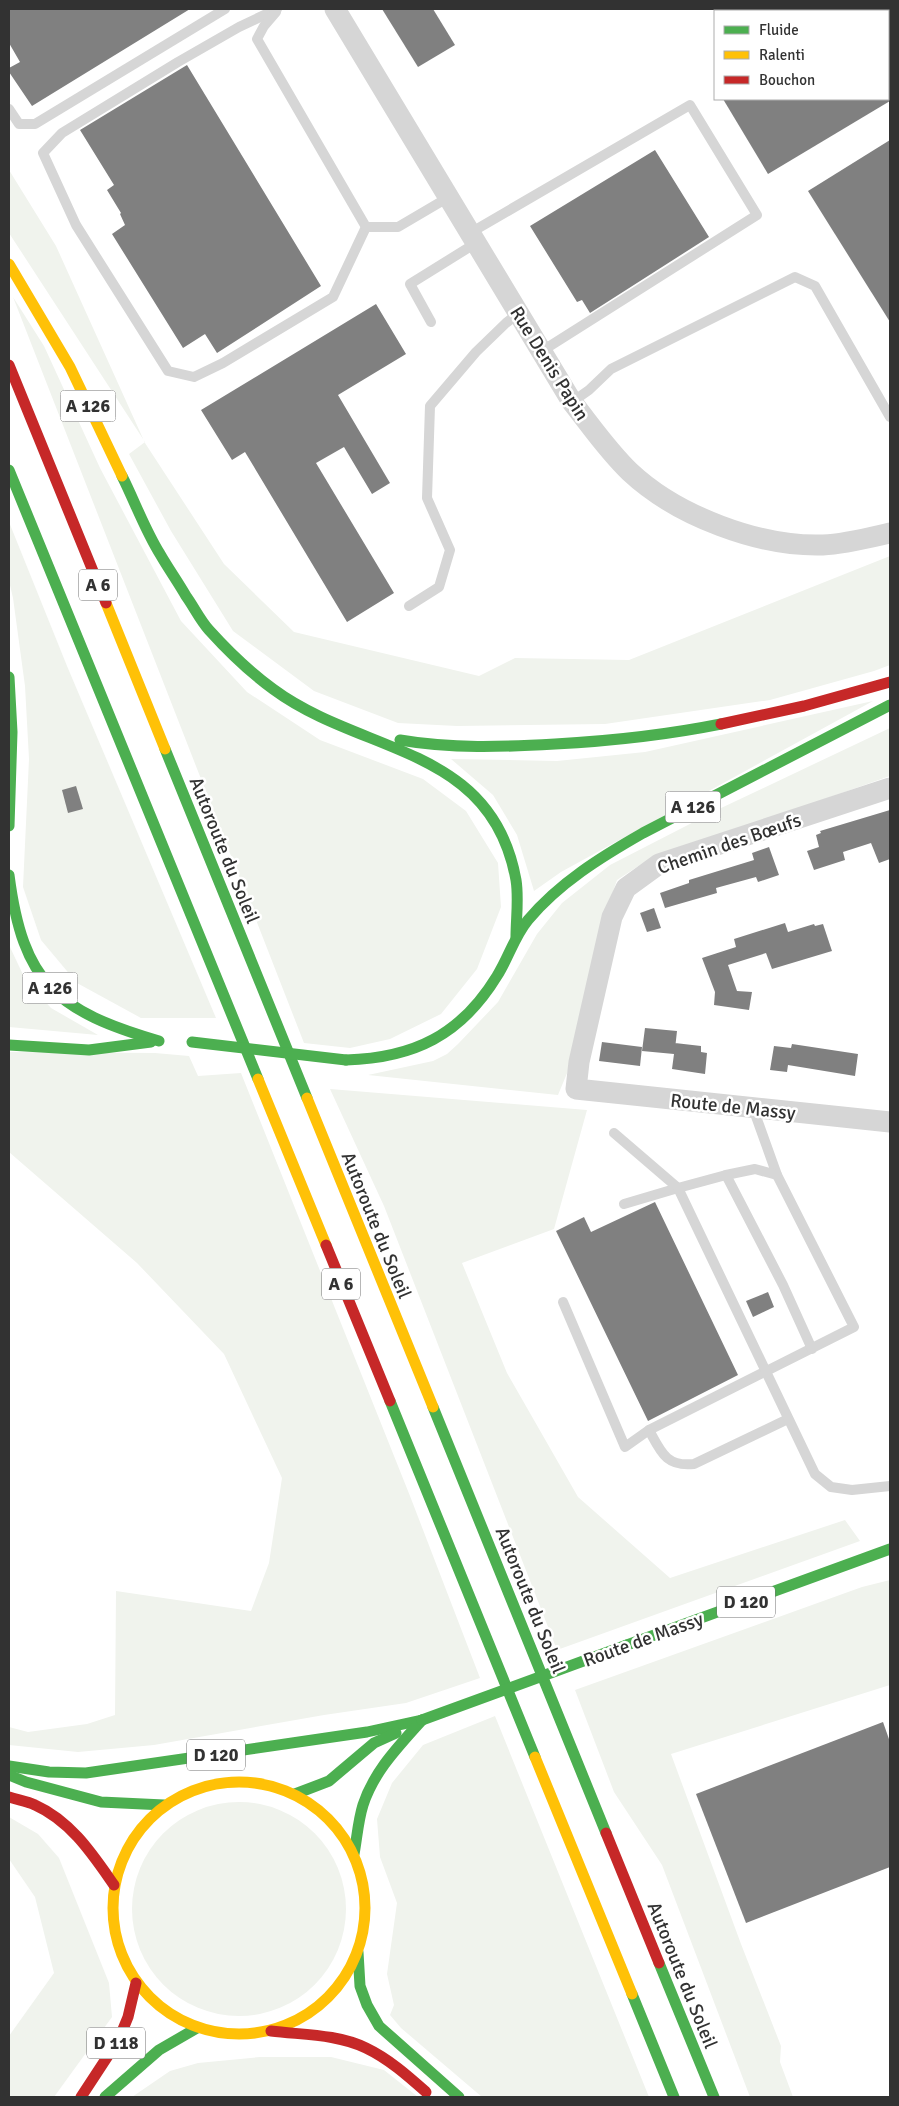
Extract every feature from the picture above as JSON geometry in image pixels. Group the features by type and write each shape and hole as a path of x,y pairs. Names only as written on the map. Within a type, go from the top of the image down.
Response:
{"main road":[{"name":"A 126","path":"9,264 70,367 159,554 208,629 273,689 312,713 350,729 422,744 461,746 561,744 623,739 679,731 770,714 890,682"},
{"name":"Autoroute du Soleil","path":"9,365 714,2097"},
{"name":"A 6","path":"9,470 674,2097"},
{"path":"9,677 12,732 9,826"},
{"name":"A 126","path":"188,1042 346,1060 368,1061 405,1054 446,1033 470,1012 498,976 516,937 529,918 555,892 592,864 670,819 890,705"},
{"path":"350,729 441,769 468,790 480,804 502,835 513,864 517,900 516,937"},
{"name":"A 126","path":"9,876 17,928 34,968 50,988 68,1003 89,1016 109,1025 163,1041 89,1050 9,1045"},
{"name":"Route de Massy","path":"295,1794 312,1790 340,1775 373,1744 422,1720 890,1549"},
{"name":"Route de Massy","path":"865,1559 890,1556"},
{"name":"Route de Massy","path":"354,1854 363,1805 372,1782 386,1761 422,1720"},
{"name":"D 120","path":"9,1766 48,1772 86,1774 367,1732 422,1720"},
{"path":"9,1775 26,1782 101,1802 164,1806"},
{"path":"271,2031 300,2020 324,2002 344,1979 358,1952 366,1920 364,1886 354,1854 330,1819 295,1794 262,1783 228,1782 194,1789 164,1806 141,1827 124,1854 114,1885 112,1919 120,1952 136,1983 162,2010 197,2028 234,2035 271,2031 343,2040 367,2048 404,2073 433,2097"},
{"path":"9,1797 35,1805 63,1822 84,1843 114,1885"},
{"path":"358,1952 360,1986 367,2005 379,2026 459,2097"},
{"name":"D 118","path":"81,2097 119,2039 128,2017 136,1983"},
{"name":"D 118","path":"105,2097 159,2050 197,2028"}],"street":[{"name":"Rue Denis Papin","path":"335,9 572,402 603,444 631,473 664,498 702,518 743,534 783,542 823,545 861,540 890,533"},
{"name":"Chemin des Bœufs","path":"576,1089 580,1062 612,917 626,888 659,864 890,788"},
{"name":"Route de Massy","path":"576,1089 890,1122"}],"lane":[{"path":"9,109 19,124 35,124 225,9"},
{"path":"278,9 264,26 258,39 366,227"},
{"path":"278,9 239,27 178,62 62,133 43,153 76,225 168,371 194,377 223,363 333,298 366,227"},
{"path":"431,322 410,284 473,238 690,105 756,215 542,351"},
{"path":"366,227 398,227 449,197"},
{"path":"572,402 589,390 611,369 795,277 815,286 890,417"},
{"path":"409,606 440,587 450,550 426,498 430,406 476,352 519,313"},
{"path":"563,1302 625,1447 648,1430 854,1328 777,1175 754,1108"},
{"path":"614,1133 678,1188 815,1474 831,1487 852,1490 890,1486"},
{"path":"624,1204 726,1175 755,1169 777,1175"},
{"path":"726,1175 783,1285 812,1349"},
{"path":"648,1430 663,1455 682,1465 694,1464 788,1419"}],"shaded area":[{"path":"9,170 56,246 144,440 9,233"},
{"path":"13,297 44,346 100,468 181,621 247,692 320,740 423,779 466,811 498,863 501,907 477,969 441,1014 390,1039 350,1048 304,1043"},
{"path":"145,442 224,564 294,632 479,676 515,658 629,660 890,556 890,665 770,700 605,724 457,726 398,723 314,691 233,631 171,531 129,454"},
{"path":"9,522 67,666 216,1018 141,1018 77,983 41,940 23,887 29,759 25,686 9,581"},
{"path":"873,701 561,872 534,891 517,835 493,795 451,759 557,761 645,752"},
{"path":"890,728 890,776 643,863 617,880 599,932 570,1066 558,1095 368,1075 433,1061 447,1054 498,1002 537,934 562,903 610,865 719,809"},
{"path":"9,945 26,981 51,1008 98,1035 9,1027"},
{"path":"9,1052 155,1053 189,1056 198,1076 241,1073 410,1496 480,1678 406,1703 324,1715 154,1745 78,1752 9,1745 9,1727 28,1732 87,1724 115,1715 116,1591 251,1611 269,1563 282,1478 224,1354 137,1263 9,1152"},
{"path":"330,1089 587,1110 554,1229 462,1263 507,1373 578,1497 670,1578 845,1520 860,1541 557,1650 384,1206"},
{"path":"890,1580 890,1685 671,1754 781,2046 780,2062 793,2097 750,2097 662,1865 614,1792 575,1690 862,1587"},
{"path":"495,1716 649,2097 482,2097 401,2028 390,2015 394,2005 387,1974 397,1903 380,1857 377,1819 392,1783 423,1745"},
{"path":"229,1802 249,1802 280,1810 298,1820 315,1833 328,1850 338,1868 344,1888 346,1909 344,1930 338,1950 328,1968 315,1985 298,1998 280,2008 249,2016 229,2016 198,2008 171,1992 156,1977 140,1950 132,1919 132,1899 140,1868 156,1841 171,1826 198,1810"},
{"path":"9,1817 38,1834 59,1858 109,1983 112,2017 54,2097 9,2097 9,2036 54,1973 35,1897 9,1859"},
{"path":"260,2057 331,2057 384,2070 418,2097 132,2097 170,2071 198,2063"}],"building":[{"path":"9,9 190,9 32,106 9,72 9,68 20,62 9,43"},
{"path":"382,9 433,9 455,45 418,67"},
{"path":"187,65 321,286 217,353 205,334 183,348 112,234 125,225 121,213 107,190 114,185 80,130"},
{"path":"890,99 890,101 768,174 724,100"},
{"path":"890,140 890,322 808,191"},
{"path":"655,150 709,237 590,313 582,300 577,302 530,226"},
{"path":"376,304 406,354 338,395 390,483 372,494 344,447 316,463 394,593 347,622 245,452 232,460 201,410"},
{"path":"76,786 83,809 68,813 62,790"},
{"path":"890,810 890,859 879,863 871,843 843,852 845,860 814,870 807,851 819,847 816,835 821,833 820,831"},
{"path":"769,847 779,875 758,882 756,877 716,888 717,893 665,908 660,893 689,883 689,880 754,860 752,853"},
{"path":"654,908 661,928 647,932 640,913"},
{"path":"785,923 788,932 814,924 815,926 823,924 832,951 772,969 766,953 728,965 737,991 752,992 749,1010 714,1005 715,992 702,958 736,947 734,939"},
{"path":"645,1028 677,1031 676,1043 701,1046 701,1052 707,1053 705,1074 672,1069 674,1054 642,1051"},
{"path":"602,1042 642,1047 640,1066 599,1061"},
{"path":"792,1044 858,1054 855,1076 788,1065 787,1072 770,1070 774,1046 791,1048"},
{"path":"655,1202 738,1375 648,1421 556,1231 584,1217 591,1232"},
{"path":"768,1292 774,1307 753,1317 746,1301"},
{"path":"883,1722 890,1742 890,1867 746,1923 696,1794"}],"traffic: fast":[{"path":"9,470 258,1079"},
{"path":"122,476 155,545 206,626 256,676 308,711 419,759 452,778 480,802 502,836 516,880 516,937"},
{"path":"9,677 12,732 9,826"},
{"path":"346,1060 371,1058 414,1048 434,1039 451,1028 468,1014 483,996 497,976 519,933 528,920 553,894 581,872 643,833 890,705"},
{"path":"400,740 458,746 536,745 638,737 721,724"},
{"path":"165,749 307,1098"},
{"path":"9,875 15,912 24,943 36,968 51,988 70,1004 94,1018 159,1041"},
{"path":"9,1045 89,1050 151,1042"},
{"path":"192,1042 346,1060"},
{"path":"390,1401 535,1757"},
{"path":"433,1407 606,1833"},
{"path":"627,1645 890,1549"},
{"path":"422,1720 627,1645"},
{"path":"9,1766 49,1772 86,1773 367,1732 422,1720"},
{"path":"354,1854 361,1811 374,1781 380,1770 422,1720"},
{"path":"295,1794 329,1781 374,1743 396,1733"},
{"path":"9,1775 26,1782 101,1802 164,1805"},
{"path":"358,1952 360,1986 367,2005 379,2026 459,2097"},
{"path":"659,1963 714,2097"},
{"path":"632,1994 674,2097"},
{"path":"105,2097 159,2050 197,2028"}],"traffic: slow":[{"path":"9,264 70,367 122,476"},
{"path":"106,603 165,749"},
{"path":"258,1079 326,1245"},
{"path":"307,1098 433,1407"},
{"path":"535,1757 632,1994"},
{"path":"227,1782 251,1782 276,1787 299,1797 319,1810 337,1828 350,1848 360,1871 365,1896 365,1908 363,1933 356,1956 337,1988 319,2006 299,2019 276,2029 251,2034 227,2034 202,2029 179,2019 159,2006 141,1988 128,1968 118,1945 113,1920 113,1896 118,1871 128,1848 141,1828 159,1810 179,1797 202,1787 227,1782"}],"traffic: jam":[{"path":"9,365 106,603"},
{"path":"721,724 804,706 890,682"},
{"path":"326,1245 390,1401"},
{"path":"9,1797 29,1802 60,1820 80,1840 114,1885"},
{"path":"606,1833 659,1963"},
{"path":"81,2097 119,2039 128,2017 136,1983"},
{"path":"271,2031 320,2036 355,2043 374,2052 390,2063 426,2092"}]}
